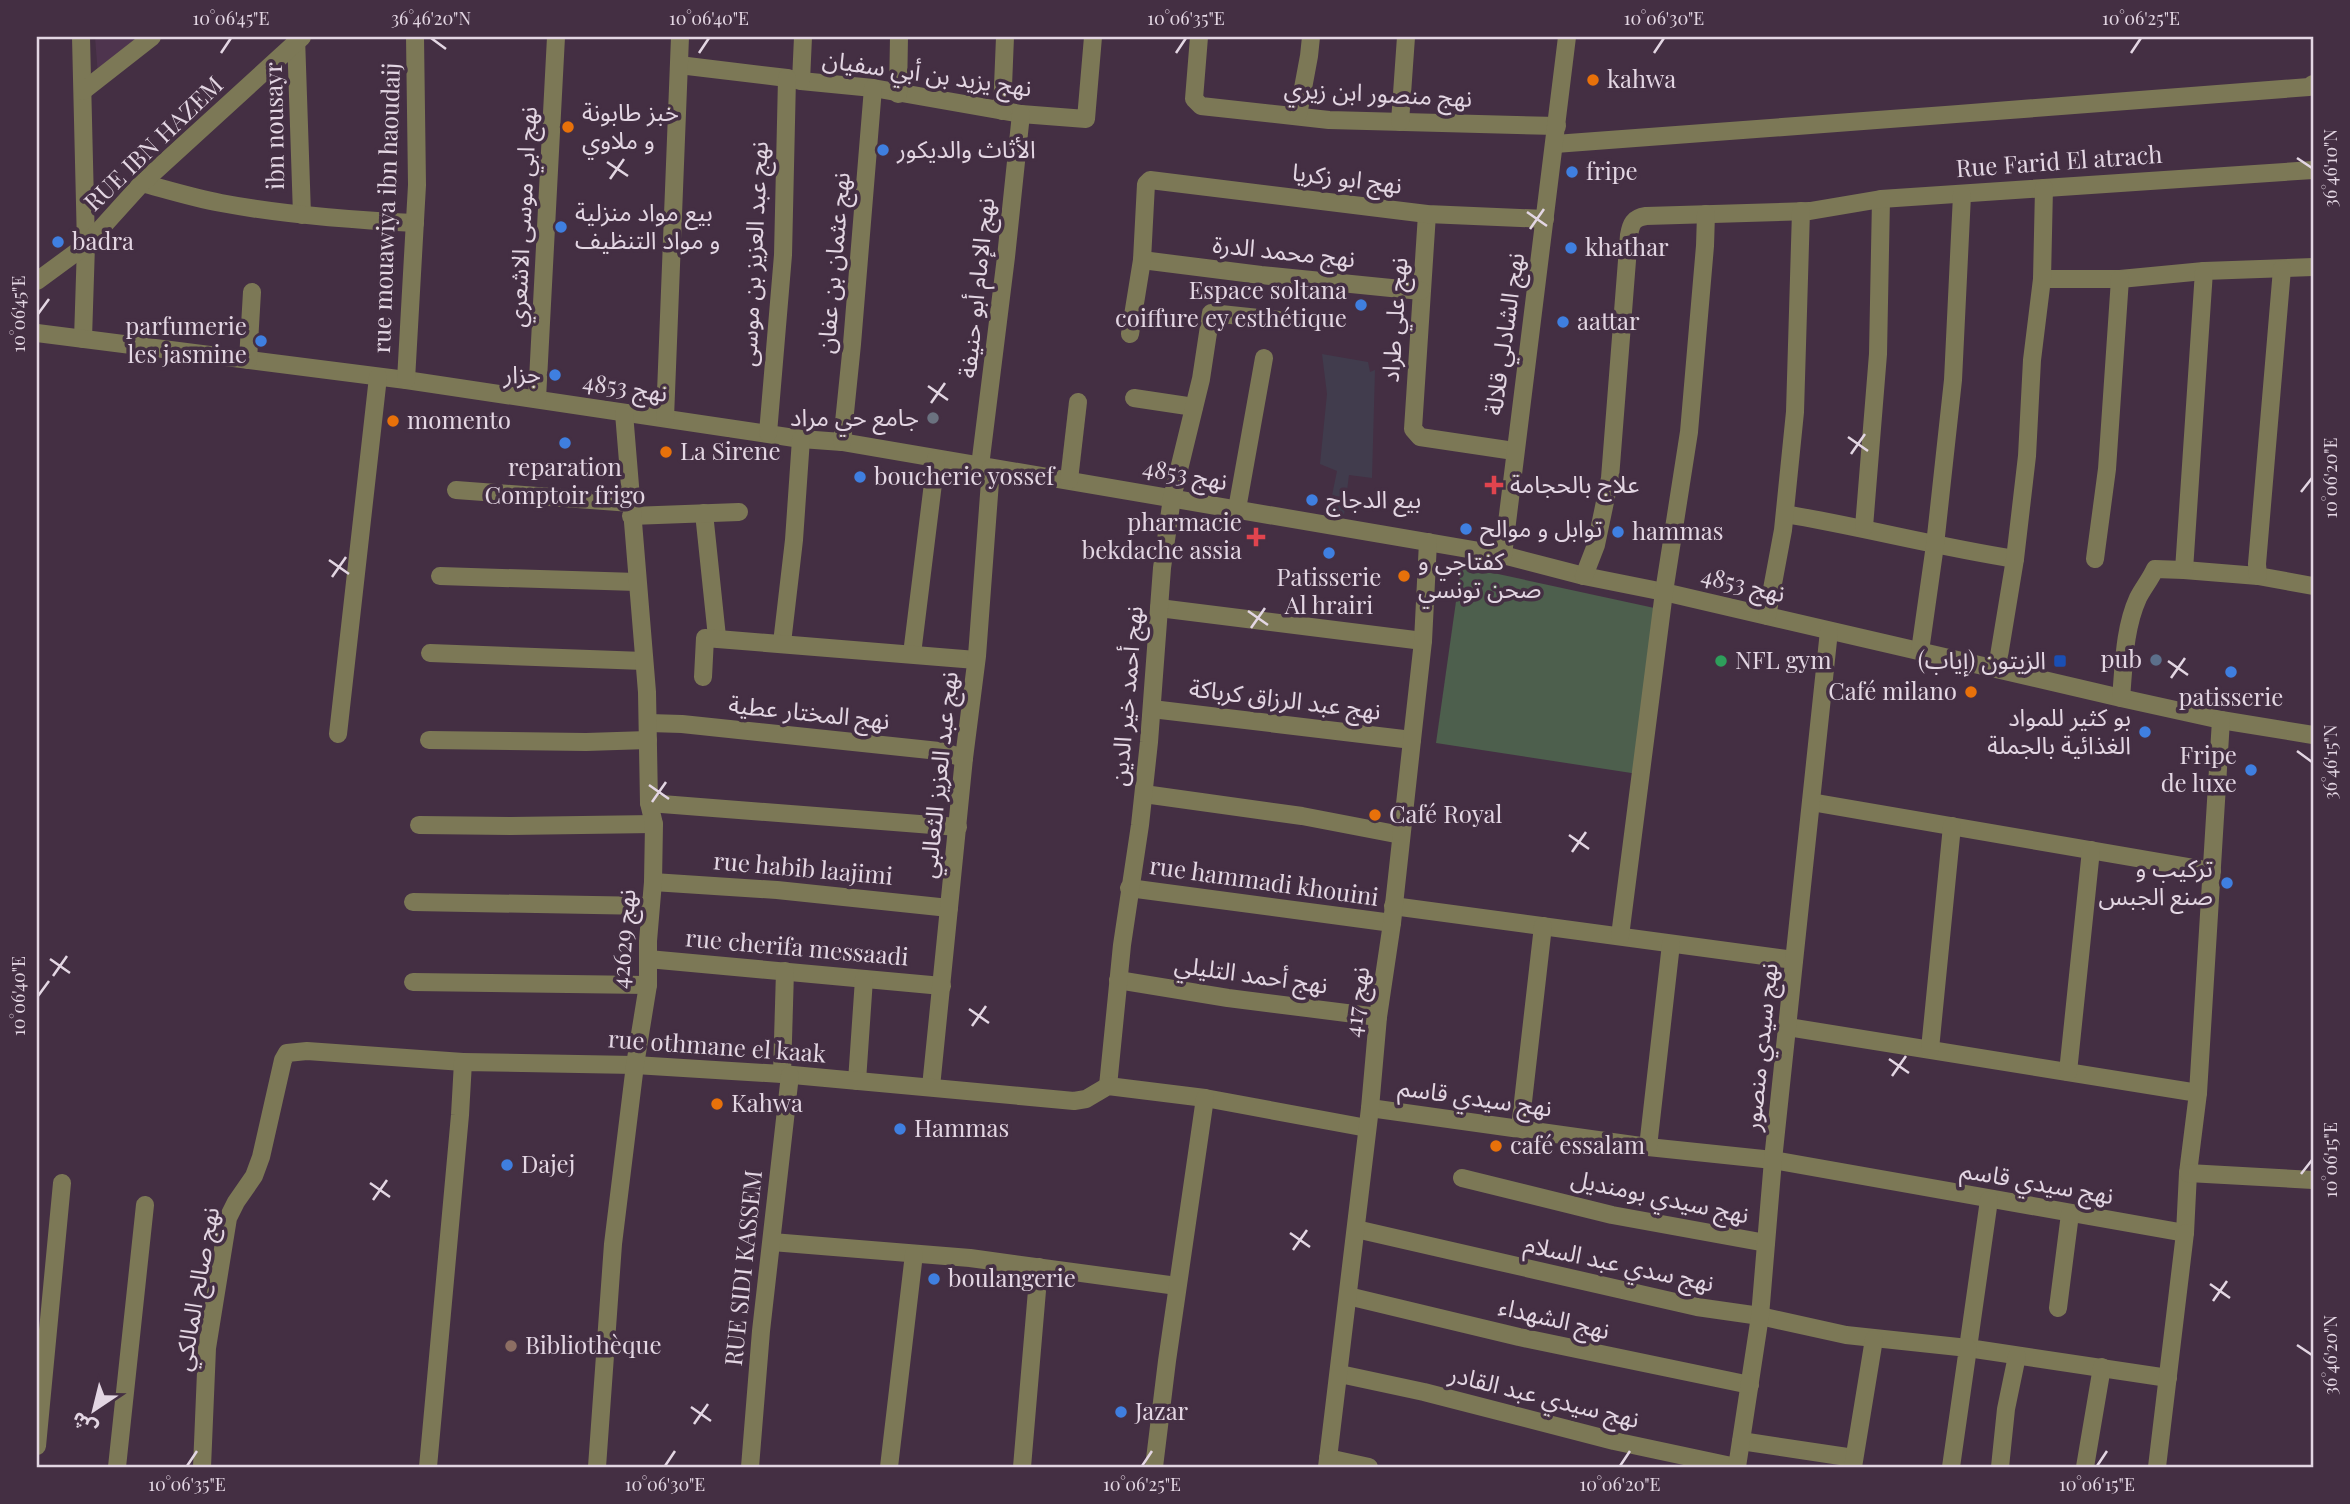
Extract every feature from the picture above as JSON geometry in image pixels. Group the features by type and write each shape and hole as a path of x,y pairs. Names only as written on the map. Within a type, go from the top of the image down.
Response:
{"street":[{"path":"81,37 86,245 83,339"},
{"path":"82,91 152,37"},
{"name":"rue mouawiya ibn haoudaij","path":"405,380 415,223 418,106 415,37"},
{"name":"نهج ابي موسى الاشعري","path":"537,399 556,37"},
{"path":"664,418 680,37"},
{"name":"نهج عبد العزيز بن موسى","path":"768,433 794,79 803,37"},
{"path":"898,94 900,37"},
{"path":"1002,111 1005,37"},
{"name":"نهج يزيد بن أبي سفيان","path":"678,65 873,88 1021,114 1086,119 1093,37"},
{"name":"نهج منصور ابن زيري","path":"1199,37 1194,99 1197,104 1329,120 1557,126"},
{"path":"1298,115 1311,37"},
{"path":"1400,122 1406,37"},
{"name":"نهج الشادلي قلالة","path":"1503,555 1567,37"},
{"name":"RUE IBN HAZEM","path":"37,281 86,245 142,183 299,38"},
{"name":"ibn nousayr","path":"299,38 302,215"},
{"path":"1555,144 1866,120 2038,110 2309,87 2313,84"},
{"name":"نهج عثمان بن عفان","path":"842,442 873,88"},
{"name":"نهج الإمام أبو حنيفة","path":"985,467 1021,114"},
{"name":"Rue Farid El atrach","path":"1584,576 1596,545 1610,478 1630,224 1642,216 1806,211 1881,199 2313,170"},
{"name":"نهج ابو زكريا","path":"1142,260 1146,184 1154,180 1427,214 1545,219"},
{"path":"142,183 219,203 302,215 415,223"},
{"path":"1997,668 2015,559 2026,456 2032,360 2042,279 2044,188"},
{"path":"1920,651 1953,380 1962,194"},
{"path":"1864,527 1878,354 1881,199"},
{"path":"1767,616 1785,514 1806,211"},
{"name":"نهج علي طراد","path":"1427,214 1413,429 1420,437 1514,451"},
{"path":"1620,936 1664,592 1693,400 1706,246 1706,214"},
{"path":"1130,334 1142,260"},
{"name":"نهج محمد الدرة","path":"1142,260 1420,291"},
{"path":"2042,279 2120,279 2204,271 2313,267"},
{"path":"2258,576 2282,269"},
{"path":"2184,570 2204,271"},
{"path":"2095,559 2106,469 2120,279"},
{"path":"248,360 252,292"},
{"name":"نهج أحمد خير الدين","path":"1108,1086 1129,888 1144,794 1162,568 1172,498 1201,379 1211,313 1279,320"},
{"name":"نهج 4853","path":"37,333 405,380 801,439 842,442 1503,555 1584,576 1664,592 2120,698 2221,720 2313,735"},
{"path":"1237,509 1264,358"},
{"path":"338,734 378,377"},
{"path":"1134,398 1194,407"},
{"path":"1069,480 1078,402"},
{"name":"نهج 42629","path":"597,1467 613,1244 635,1065 648,985 653,882 654,824 649,803 644,662 624,413"},
{"path":"782,643 794,540 801,439"},
{"path":"912,654 936,459"},
{"name":"نهج عبد العزيز الثعالبي","path":"931,1087 976,660 985,467"},
{"path":"456,490 631,509 739,512"},
{"path":"705,513 717,637"},
{"path":"1785,514 1864,527 1935,545 2015,559"},
{"name":"نهج 417","path":"1328,1463 1423,641 1428,542"},
{"path":"2120,698 2127,636 2138,597 2155,569 2258,576 2313,586"},
{"path":"440,576 637,582"},
{"path":"1159,608 1423,641"},
{"name":"نهج سيدي منصور","path":"1737,1467 1760,1316 1773,1160 1829,631"},
{"path":"703,677 705,638 717,637 976,660"},
{"path":"430,653 644,662"},
{"name":"نهج عبد الرزاق كرباكة","path":"1152,709 1412,740"},
{"path":"2157,1467 2185,1233 2188,1173 2198,1093 2221,720"},
{"name":"نهج المختار عطية","path":"429,740 586,742 682,724 939,751 964,758"},
{"path":"1144,794 1302,816 1401,835"},
{"path":"1811,802 2212,871"},
{"path":"649,803 958,827"},
{"path":"419,825 654,824"},
{"path":"1930,1049 1952,826"},
{"path":"2068,1072 2091,850"},
{"name":"rue habib laajimi","path":"653,882 799,892 948,908"},
{"name":"rue hammadi khouini","path":"1129,888 1392,915 1543,926 1794,960"},
{"path":"413,902 650,905"},
{"path":"1520,1128 1543,926"},
{"path":"1648,1147 1671,944"},
{"name":"rue cherifa messaadi","path":"648,959 942,986"},
{"name":"RUE SIDI KASSEM","path":"750,1467 786,1075 785,971"},
{"path":"857,1081 864,979"},
{"name":"نهج أحمد التليلي","path":"1118,980 1228,998 1378,1017"},
{"path":"413,982 648,985"},
{"path":"1788,1027 2198,1093"},
{"name":"نهج صالح المالكي","path":"202,1467 207,1348 228,1218 254,1176 261,1157 283,1060 287,1053 307,1051 463,1062"},
{"path":"428,1467 463,1062"},
{"name":"rue othmane el kaak","path":"463,1062 635,1065 786,1075 1074,1101 1108,1086"},
{"path":"1108,1086 1205,1098 1367,1128"},
{"path":"1154,1467 1205,1098"},
{"name":"نهج سيدي قاسم","path":"1370,1108 1648,1147 1773,1160 2185,1233"},
{"path":"2188,1173 2313,1181"},
{"name":"نهج سيدي بومنديل","path":"1462,1178 1612,1214 1766,1243"},
{"path":"37,1447 62,1183"},
{"path":"1951,1467 1989,1200"},
{"path":"117,1467 145,1205"},
{"path":"2058,1308 2070,1214"},
{"name":"نهج سدي عبد السلام","path":"1356,1229 1698,1307 1760,1316 1874,1339 1968,1348 2168,1378"},
{"path":"772,1242 1039,1267 1177,1286"},
{"path":"889,1467 914,1254"},
{"path":"1022,1467 1039,1267"},
{"name":"نهج الشهداء","path":"1348,1296 1531,1340 1750,1385"},
{"path":"1741,1441 1853,1462 1874,1339"},
{"path":"2000,1467 2006,1409 2017,1356"},
{"path":"2085,1467 2102,1367"},
{"name":"نهج سيدي عبد القادر","path":"1340,1374 1424,1392 1614,1441 1737,1467"},
{"path":"1328,1463 1369,1467"}],"shaded area":[{"path":"95,37 147,37 98,75"},
{"path":"1322,354 1368,362 1370,372 1375,370 1372,478 1349,475 1344,515 1329,510 1337,471 1320,464 1327,394"}],"green space":[{"path":"1461,566 1659,609 1638,774 1436,743"}],"place":[{"name":"kahwa","path":"1593,80"},
{"name":"خبز طابونة و ملاوي","path":"568,127"},
{"name":"الأثاث والديكور","path":"883,150"},
{"name":"fripe","path":"1572,172"},
{"name":"بيع مواد منزلية و مواد التنظيف","path":"561,227"},
{"name":"badra","path":"58,242"},
{"name":"khathar","path":"1571,248"},
{"name":"Espace soltana coiffure ey esthétique","path":"1361,305"},
{"name":"aattar","path":"1563,322"},
{"name":"parfumerie les jasmine","path":"261,341"},
{"name":"جزار","path":"555,375"},
{"name":"جامع حي مراد","path":"933,418"},
{"name":"momento","path":"393,421"},
{"name":"reparation Comptoir frigo","path":"565,443"},
{"name":"La Sirene","path":"666,452"},
{"name":"boucherie yossef","path":"860,477"},
{"name":"علاج بالحجامة","path":"1494,485"},
{"name":"بيع الدجاج","path":"1312,500"},
{"name":"توابل و موالح","path":"1466,529"},
{"name":"hammas","path":"1618,532"},
{"name":"pharmacie bekdache assia","path":"1256,537"},
{"name":"Patisserie Al hrairi","path":"1329,553"},
{"name":"كفتاجي و صحن تونسي","path":"1404,576"},
{"name":"pub","path":"2156,660"},
{"name":"NFL gym","path":"1721,661"},
{"name":"الزيتون (إياب)","path":"2060,661"},
{"name":"patisserie","path":"2231,672"},
{"name":"Café milano","path":"1971,692"},
{"name":"بو كثير للمواد الغذائية بالجملة","path":"2145,732"},
{"name":"Fripe de luxe","path":"2251,770"},
{"name":"Café Royal","path":"1375,815"},
{"name":"تركيب و صنع الجبس","path":"2227,883"},
{"name":"Kahwa","path":"717,1104"},
{"name":"Hammas","path":"900,1129"},
{"name":"café essalam","path":"1496,1146"},
{"name":"Dajej","path":"507,1165"},
{"name":"boulangerie","path":"934,1279"},
{"name":"Bibliothèque","path":"511,1346"},
{"name":"Jazar","path":"1121,1412"}]}
